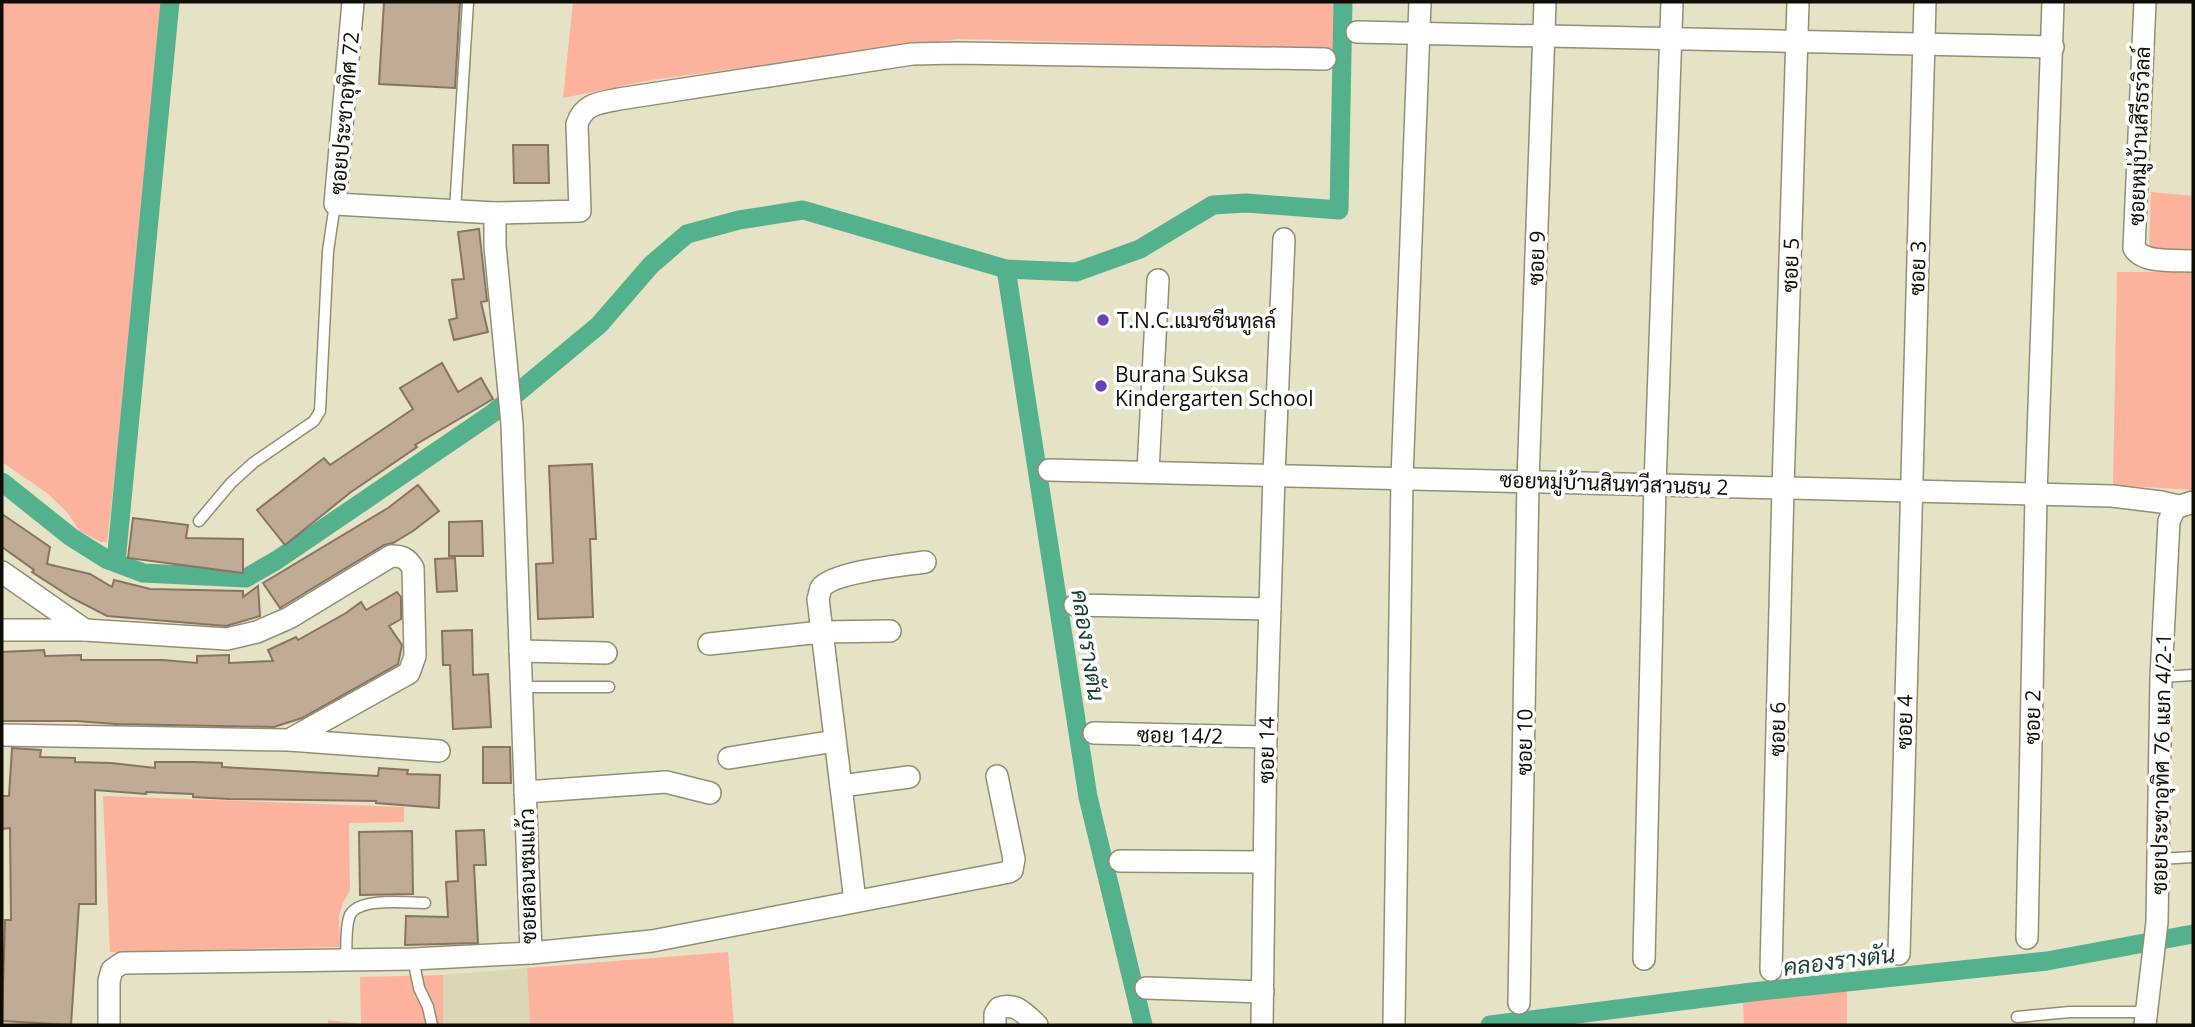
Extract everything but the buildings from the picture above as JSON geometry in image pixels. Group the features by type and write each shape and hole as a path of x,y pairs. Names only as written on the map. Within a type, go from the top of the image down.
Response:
{"street":[{"name":"ซอยประชาอุทิศ 72","path":"353,2 335,204 495,213 580,211 577,124 580,114 588,106 912,54 1325,59"},
{"path":"1394,1022 1402,478 1420,2"},
{"name":"ซอย 9","path":"1528,481 1545,2"},
{"path":"1644,960 1655,485 1672,2"},
{"name":"ซอย 5","path":"1783,488 1798,2"},
{"name":"ซอย 3","path":"1910,491 1925,2"},
{"name":"ซอย 2","path":"2027,938 2036,495 2053,2"},
{"name":"ซอยหมู่บ้านสิรีธรวิลล์","path":"2145,2 2134,248 2140,256 2148,258 2193,261"},
{"path":"1357,32 2053,47"},
{"name":"ซอยสอนชมแก้ว","path":"109,1025 109,981 113,970 122,963 413,959 531,953 512,424 495,213"},
{"name":"ซอย 14","path":"1262,1025 1266,737 1284,239"},
{"path":"1149,471 1158,280"},
{"name":"ซอยหมู่บ้านสินทวีสวนธน 2","path":"1049,470 2112,496 2186,504"},
{"name":"ซอย 10","path":"1519,1003 1528,481"},
{"name":"ซอย 6","path":"1771,970 1783,488"},
{"name":"ซอย 4","path":"1899,954 1910,491"},
{"name":"ซอยประชาอุทิศ 76 แยก 4/2-1","path":"2146,1019 2157,922 2161,677 2169,521 2172,513 2186,504"},
{"path":"2,630 85,631 227,639 257,632 289,618 391,556 401,556 408,560 413,568 415,656 409,673 289,740"},
{"path":"855,901 818,599 821,589 829,582 846,575 925,562"},
{"path":"2,572 85,631"},
{"path":"1075,606 1270,609"},
{"path":"709,644 821,632 890,631"},
{"path":"520,650 606,653"},
{"name":"ซอย 14/2","path":"1094,733 1266,737"},
{"path":"2,735 289,740 439,751"},
{"path":"729,758 835,741"},
{"path":"841,786 909,776"},
{"path":"531,953 652,942 1013,870 1014,859 997,776"},
{"path":"525,792 666,782 710,793"},
{"path":"1120,861 1264,862"},
{"path":"1146,988 1263,992"},
{"path":"995,1025 995,1014 1004,1006 1019,1008 1037,1025"}],"lane":[{"path":"455,210 468,2"},
{"path":"199,521 231,483 253,463 314,421 320,411 328,251 335,204"},
{"path":"2161,677 2193,675"},
{"path":"521,687 609,687"},
{"path":"2159,859 2193,857"},
{"path":"346,960 349,916 357,907 370,903 425,903"},
{"path":"413,959 419,988 428,1007 432,1025"},
{"path":"2017,1017 2070,1012 2146,1019"}],"shaded area":[{"path":"2,2 163,2 147,205 107,542 101,542 80,531 66,511 47,493 2,462"},
{"path":"573,2 1337,2 1336,49 957,39 651,80 563,98"},
{"path":"2151,192 2193,196 2193,254 2149,251"},
{"path":"2117,272 2193,272 2193,490 2113,485"},
{"path":"103,796 404,807 404,822 349,823 350,890 339,916 340,947 110,952"},
{"path":"728,952 734,1025 530,1025 527,968"},
{"path":"527,968 530,1025 443,1025 443,975"},
{"path":"443,975 443,1025 328,1025 328,1020 361,1024 360,977"},
{"path":"1847,990 1847,1025 1744,1025 1743,1002"}],"waterway":[{"path":"116,562 170,2"},
{"path":"2,482 71,537 106,559 143,573 246,578 277,560 493,413 599,325 651,265 687,234 739,220 803,210 1006,269 1076,272 1140,249 1213,205 1246,203 1339,210 1343,2"},
{"name":"คลองรางตัน","path":"1006,269 1088,797 1143,1025"},
{"name":"คลองรางตัน","path":"1490,1025 1752,992 2047,961 2193,934"}],"place":[{"name":"T.N.C.แมชชีนทูลล์","path":"1103,320"},
{"name":"Burana Suksa Kindergarten School","path":"1101,386"}]}
